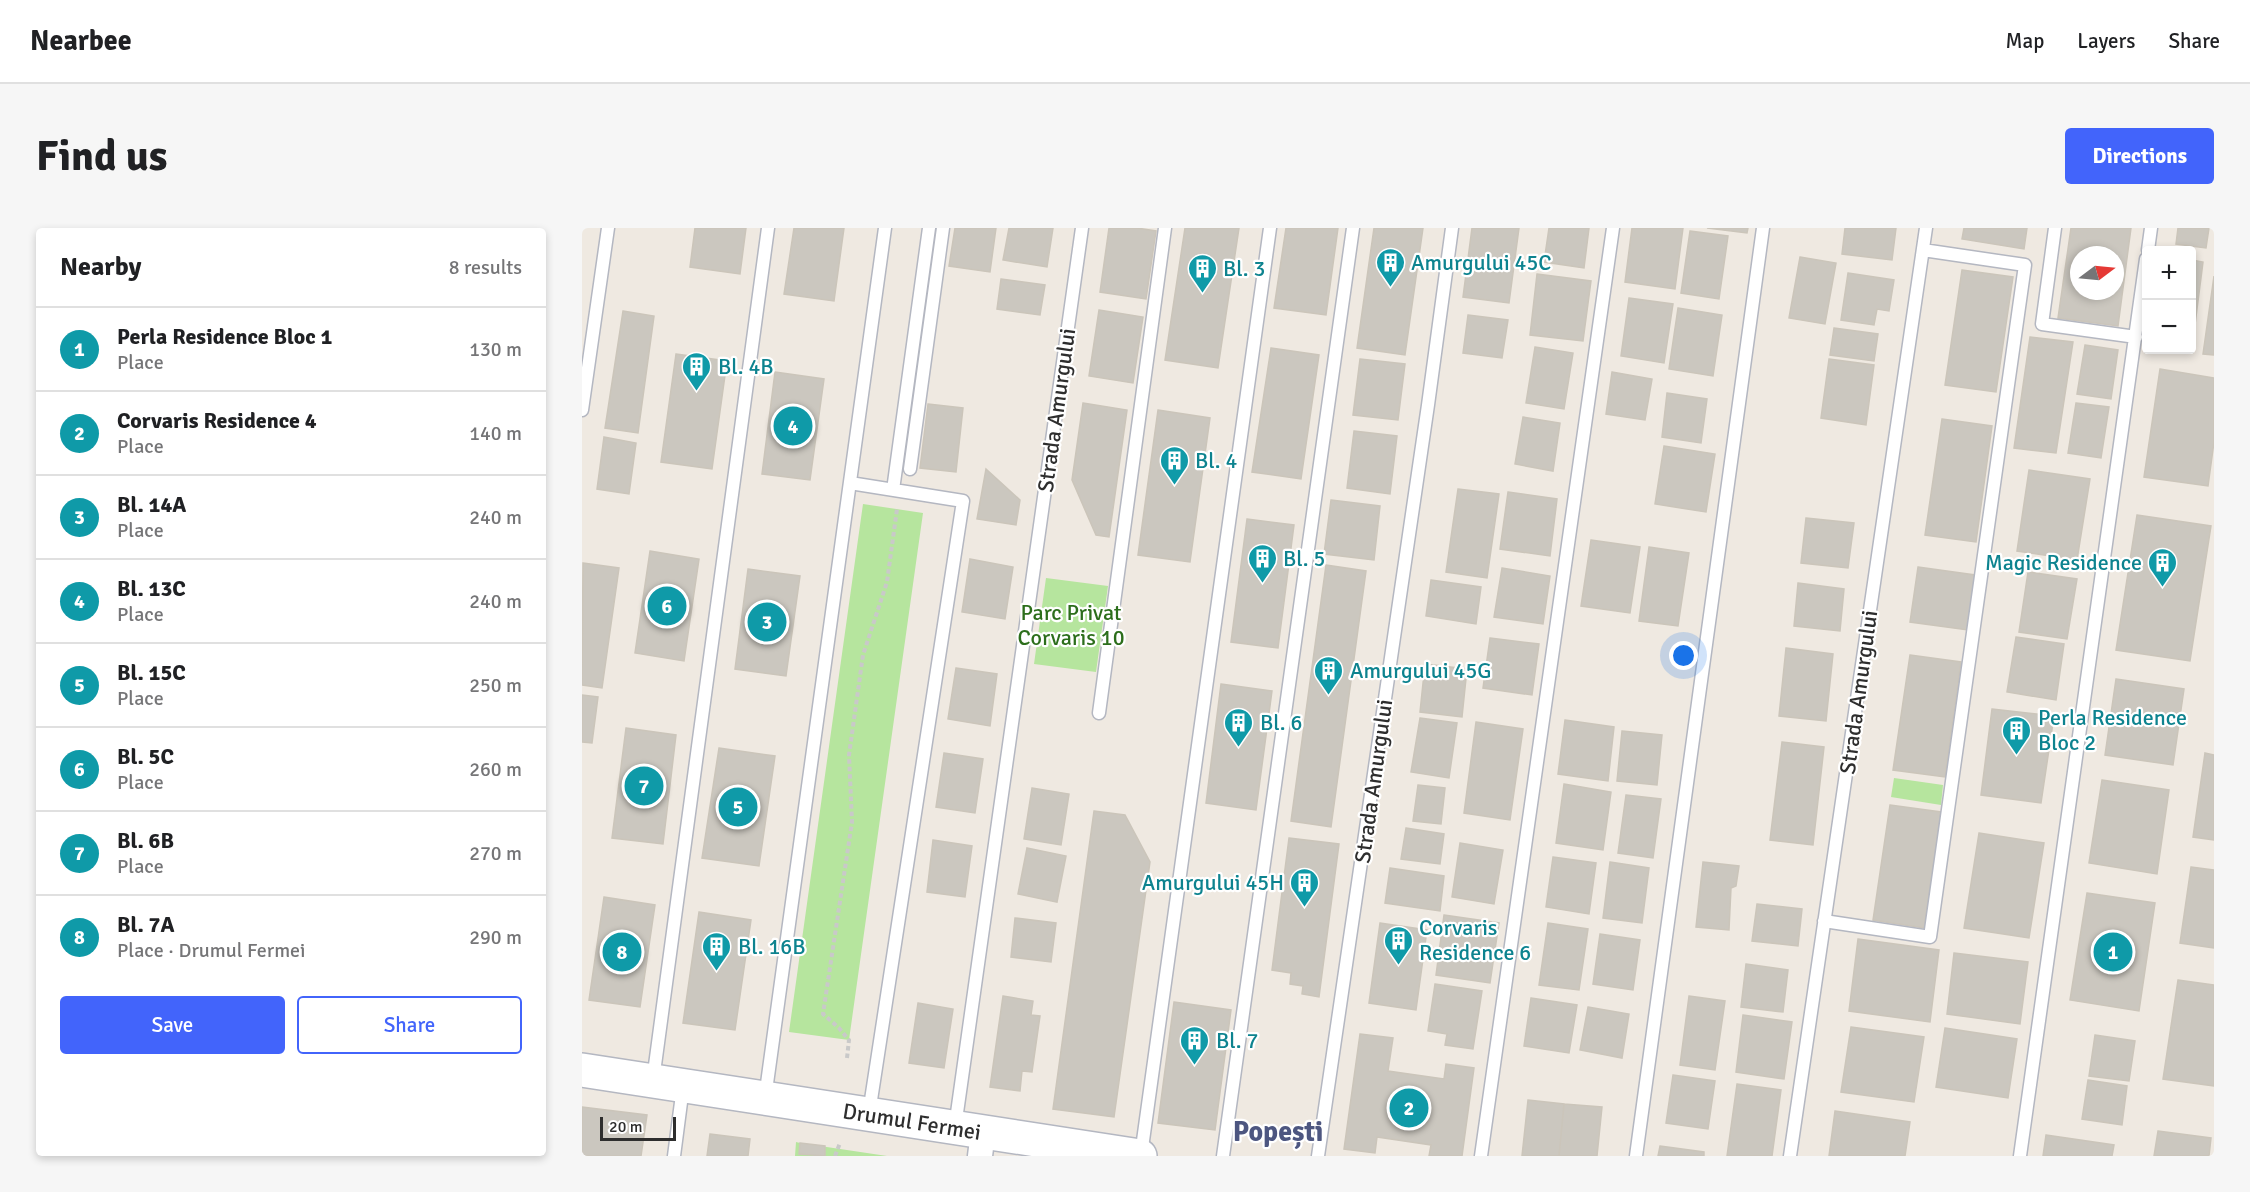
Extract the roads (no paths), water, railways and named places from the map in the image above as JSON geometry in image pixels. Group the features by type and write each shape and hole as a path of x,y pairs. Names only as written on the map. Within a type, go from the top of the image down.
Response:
{"street":[{"name":"Drumul Fermei","path":"582,1070 869,1114 972,1138 1141,1156"}],"lane":[{"path":"582,410 608,228"},
{"path":"674,1156 668,1084 768,228"},
{"path":"765,1099 885,228"},
{"path":"893,490 929,228"},
{"path":"910,469 943,228"},
{"name":"Strada Amurgului","path":"972,1138 1082,228"},
{"path":"1099,713 1165,228"},
{"path":"1141,1156 1270,228"},
{"path":"1223,1156 1353,228"},
{"name":"Strada Amurgului","path":"1318,1156 1427,417 1452,228"},
{"path":"1481,1156 1613,228"},
{"path":"1636,1156 1763,228"},
{"name":"Strada Amurgului","path":"1790,1156 1926,228"},
{"path":"2055,228 2042,324 2136,337"},
{"path":"2149,246 2151,228"},
{"path":"1824,921 1930,937 2025,265 1923,250"},
{"path":"2020,1156 2142,290"},
{"path":"850,483 963,501 869,1114"}],"place":[{"name":"Amurgului 45C","path":"1390,288"},
{"name":"Bl. 3","path":"1202,294"},
{"name":"Bl. 4B","path":"697,392"},
{"name":"Bl. 13C","path":"793,426"},
{"name":"Bl. 4","path":"1174,486"},
{"name":"Bl. 5","path":"1262,584"},
{"name":"Magic Residence","path":"2163,588"},
{"name":"Bl. 5C","path":"667,606"},
{"name":"Bl. 14A","path":"767,622"},
{"name":"Amurgului 45G","path":"1329,696"},
{"name":"Bl. 6","path":"1239,748"},
{"name":"Perla Residence Bloc 2","path":"2017,756"},
{"name":"Bl. 6B","path":"644,786"},
{"name":"Bl. 15C","path":"738,807"},
{"name":"Amurgului 45H","path":"1305,908"},
{"name":"Bl. 7A","path":"622,952"},
{"name":"Perla Residence Bloc 1","path":"2113,952"},
{"name":"Corvaris Residence 6","path":"1398,966"},
{"name":"Bl. 16B","path":"717,972"},
{"name":"Bl. 7","path":"1195,1066"},
{"name":"Corvaris Residence 4","path":"1409,1108"}],"district":[{"name":"Popești","path":"1278,1131"}],"park label":[{"name":"Parc Privat Corvaris 10","path":"1071,624"}]}
